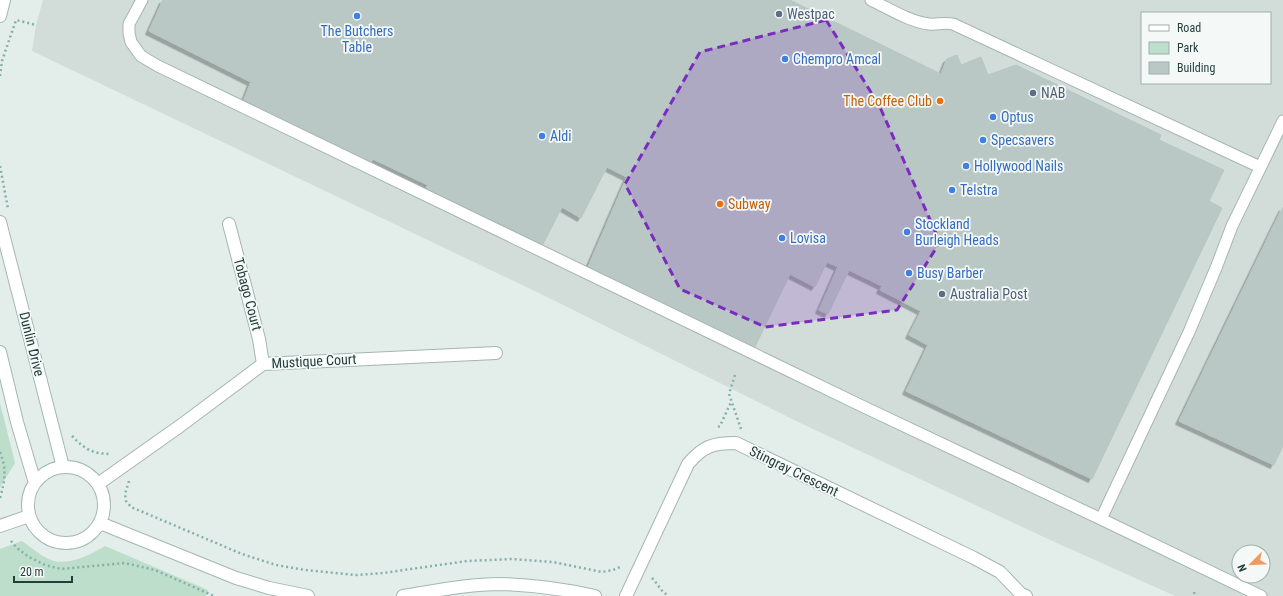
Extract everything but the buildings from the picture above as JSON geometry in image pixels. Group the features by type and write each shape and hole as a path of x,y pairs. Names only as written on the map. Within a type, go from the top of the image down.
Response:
{"street":[{"path":"0,16 4,0"},
{"name":"Dunlin Drive","path":"0,222 63,467"},
{"name":"Tobago Court","path":"229,224 259,339 263,364"},
{"path":"0,352 17,422 35,483"},
{"name":"Mustique Court","path":"98,484 180,426 263,364 496,353"},
{"name":"Stingray Crescent","path":"626,596 688,464 696,454 707,447 720,443 736,443 974,558 1000,572 1021,594 1026,596"},
{"path":"63,467 73,467 91,476 98,484 104,503 104,513 94,532 85,539 74,543 63,544 52,541 42,535 34,527 29,516 29,493 35,483 42,474 52,469 63,467"},
{"path":"1,526 29,516"},
{"path":"100,523 236,578 269,588 308,596"},
{"path":"403,596 499,584 568,590 595,596"}],"lane":[{"path":"142,0 129,24 131,42 141,56 158,66 858,404 1261,596"},
{"path":"871,0 915,21 930,24 945,22 953,24 1260,167"},
{"path":"1101,519 1189,332 1232,226 1283,121"}],"path":[{"path":"0,76 2,61 16,20 36,25"},
{"path":"734,375 729,394 747,448"},
{"path":"0,452 5,478 0,498"},
{"path":"127,478 129,482 125,494 126,501 131,507 242,554 276,565 306,570 356,574 383,573 467,561 512,559 553,562 602,572 627,566"},
{"path":"11,542 29,557 61,569 125,563 155,570 214,596"},
{"path":"650,576 654,579 663,593 669,596"},
{"path":"1194,592 1195,596"}],"highlighted area":[{"path":"826,20 879,105 940,242 897,310 765,327 680,289 625,184 700,52"}],"shaded area":[{"path":"43,0 1283,0 1283,596 1175,596 1048,539 796,421 543,295 32,51 36,25"}],"green space":[{"path":"0,403 15,463 0,487"},
{"path":"22,541 46,558 61,562 81,558 105,546 208,590 206,596 0,596 0,549"}],"place":[{"name":"Westpac","path":"779,14"},
{"name":"The Butchers Table","path":"357,16"},
{"name":"Chempro Amcal","path":"785,59"},
{"name":"NAB","path":"1033,93"},
{"name":"The Coffee Club","path":"940,101"},
{"name":"Optus","path":"993,117"},
{"name":"Aldi","path":"542,136"},
{"name":"Specsavers","path":"983,140"},
{"name":"Hollywood Nails","path":"966,166"},
{"name":"Telstra","path":"952,190"},
{"name":"Subway","path":"720,204"},
{"name":"Stockland Burleigh Heads","path":"907,232"},
{"name":"Lovisa","path":"782,238"},
{"name":"Busy Barber","path":"909,273"},
{"name":"Australia Post","path":"942,294"}]}
